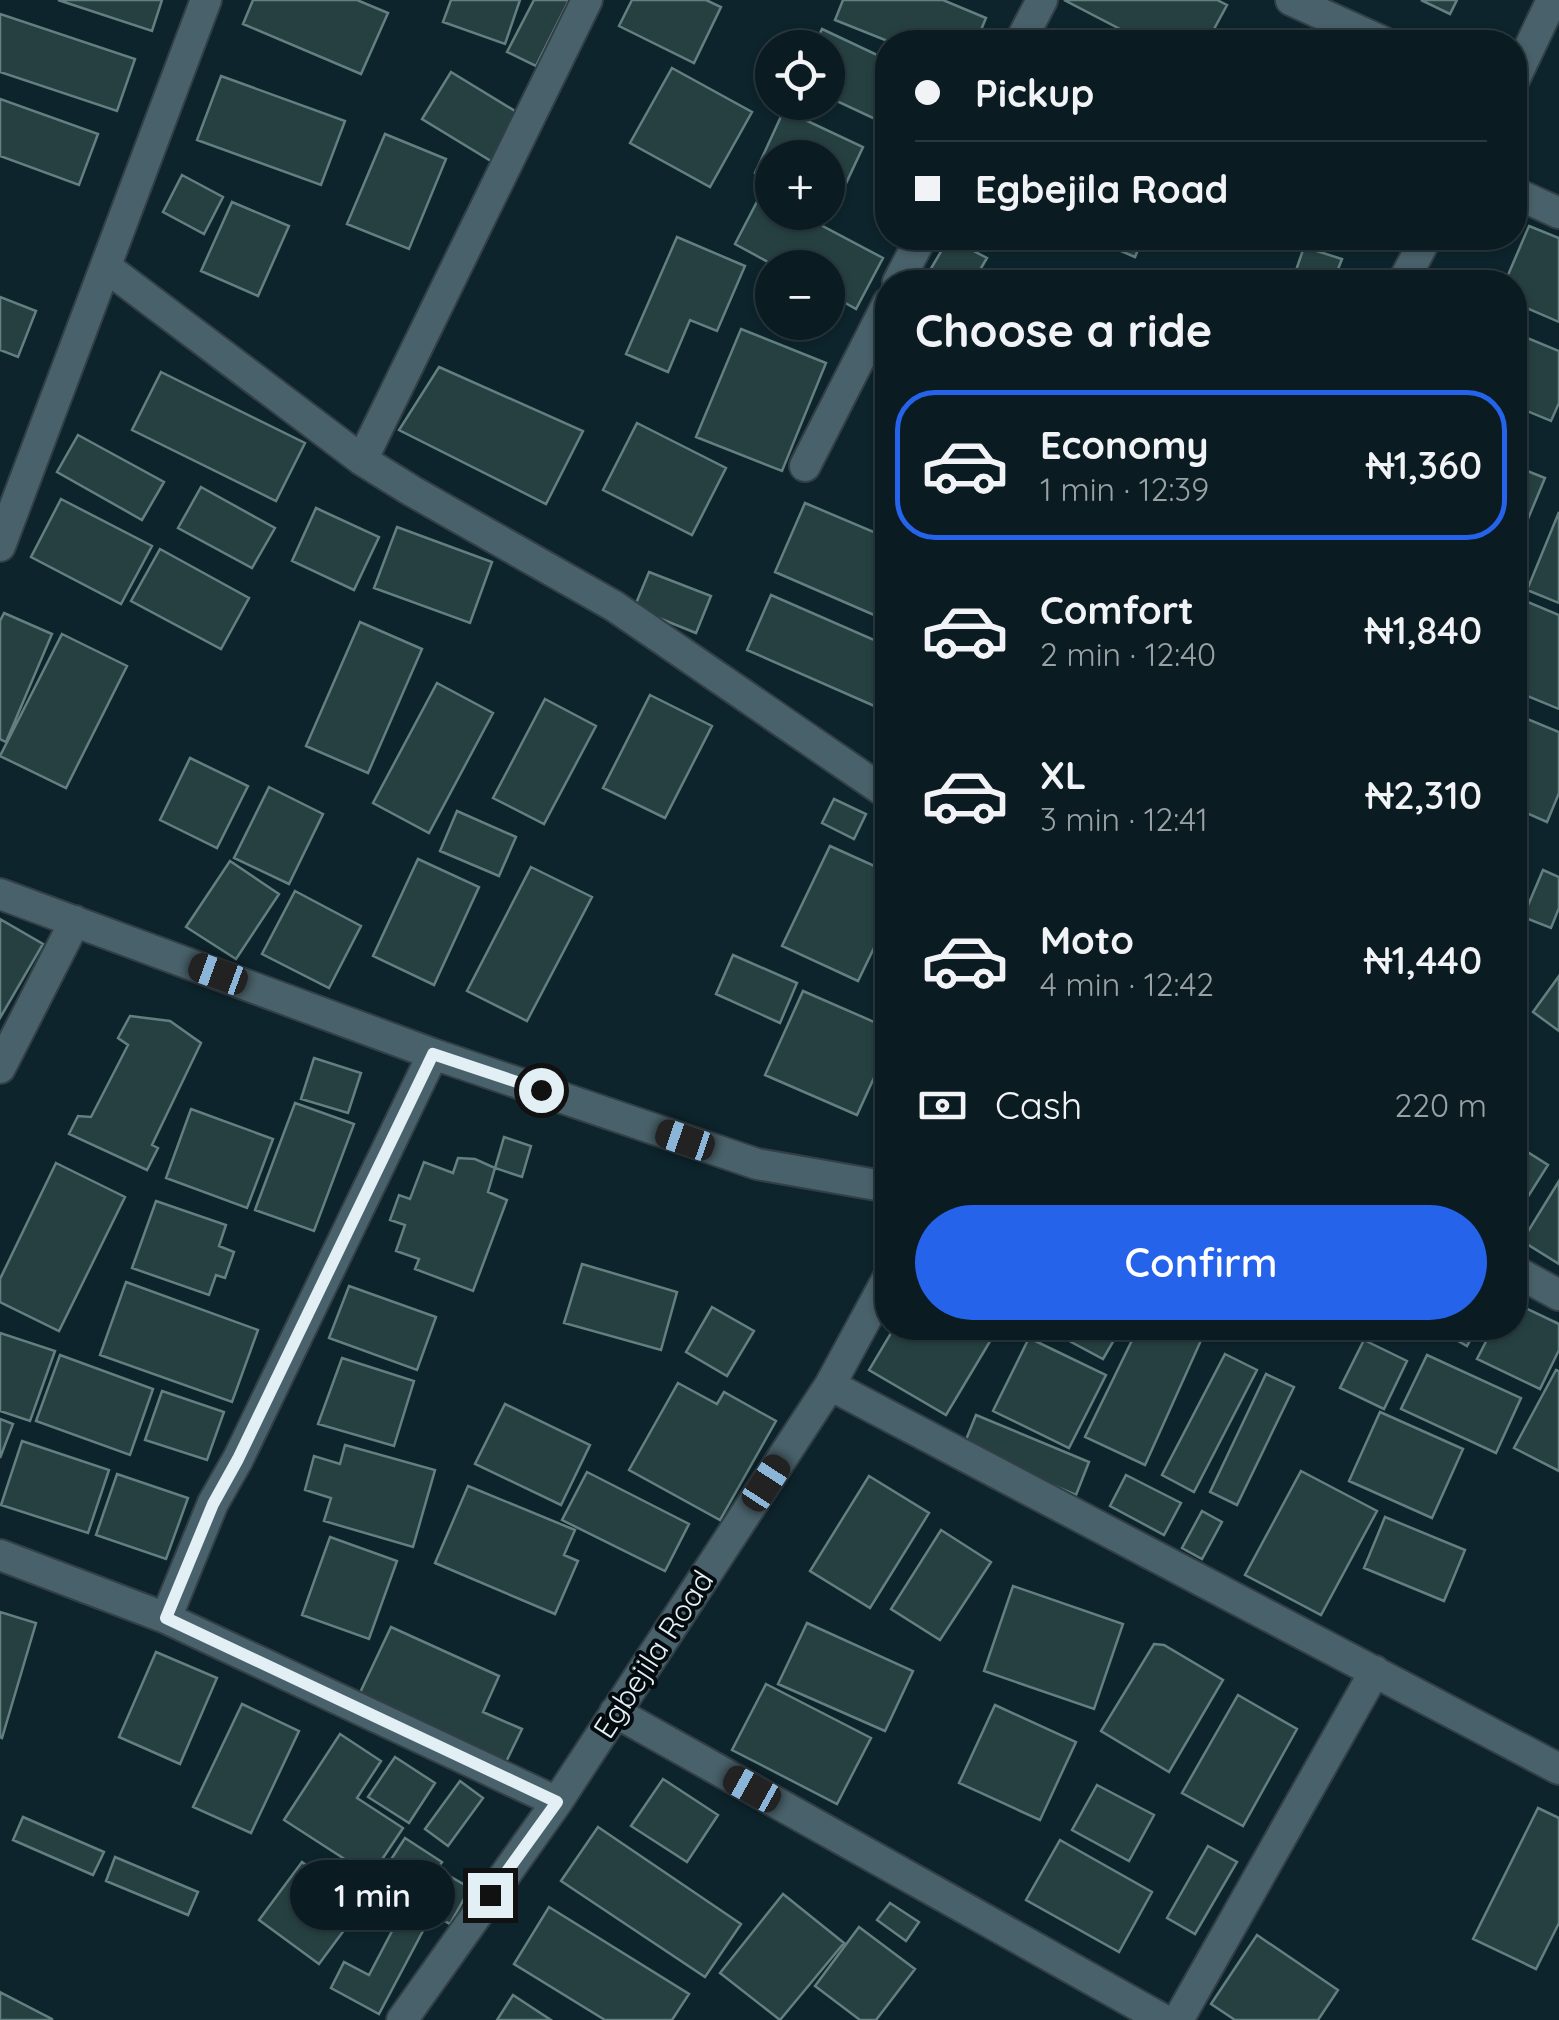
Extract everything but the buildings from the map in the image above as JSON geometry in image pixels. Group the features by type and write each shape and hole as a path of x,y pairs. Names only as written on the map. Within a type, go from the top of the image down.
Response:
{"street":[{"path":"0,546 206,0"},
{"path":"362,460 586,0"},
{"path":"1026,30 1042,0"},
{"path":"1291,0 1357,30"},
{"path":"1527,53 1552,0"},
{"path":"1527,198 1559,212"},
{"path":"106,267 362,460 614,606 875,785"},
{"path":"805,466 875,329"},
{"path":"0,894 433,1054 757,1164 875,1185"},
{"path":"0,1068 74,921"},
{"path":"166,1618 213,1504 433,1054"},
{"path":"1527,1278 1559,1295"},
{"name":"Egbejila Road","path":"402,2020 557,1802 830,1385 875,1302"},
{"path":"830,1385 1559,1769"},
{"path":"0,1555 166,1618 557,1802"},
{"path":"1178,2020 1375,1670"},
{"path":"615,1712 1164,2020"}],"route":[{"path":"490,1895 557,1802 166,1618 213,1504 433,1054 541,1090"}]}
